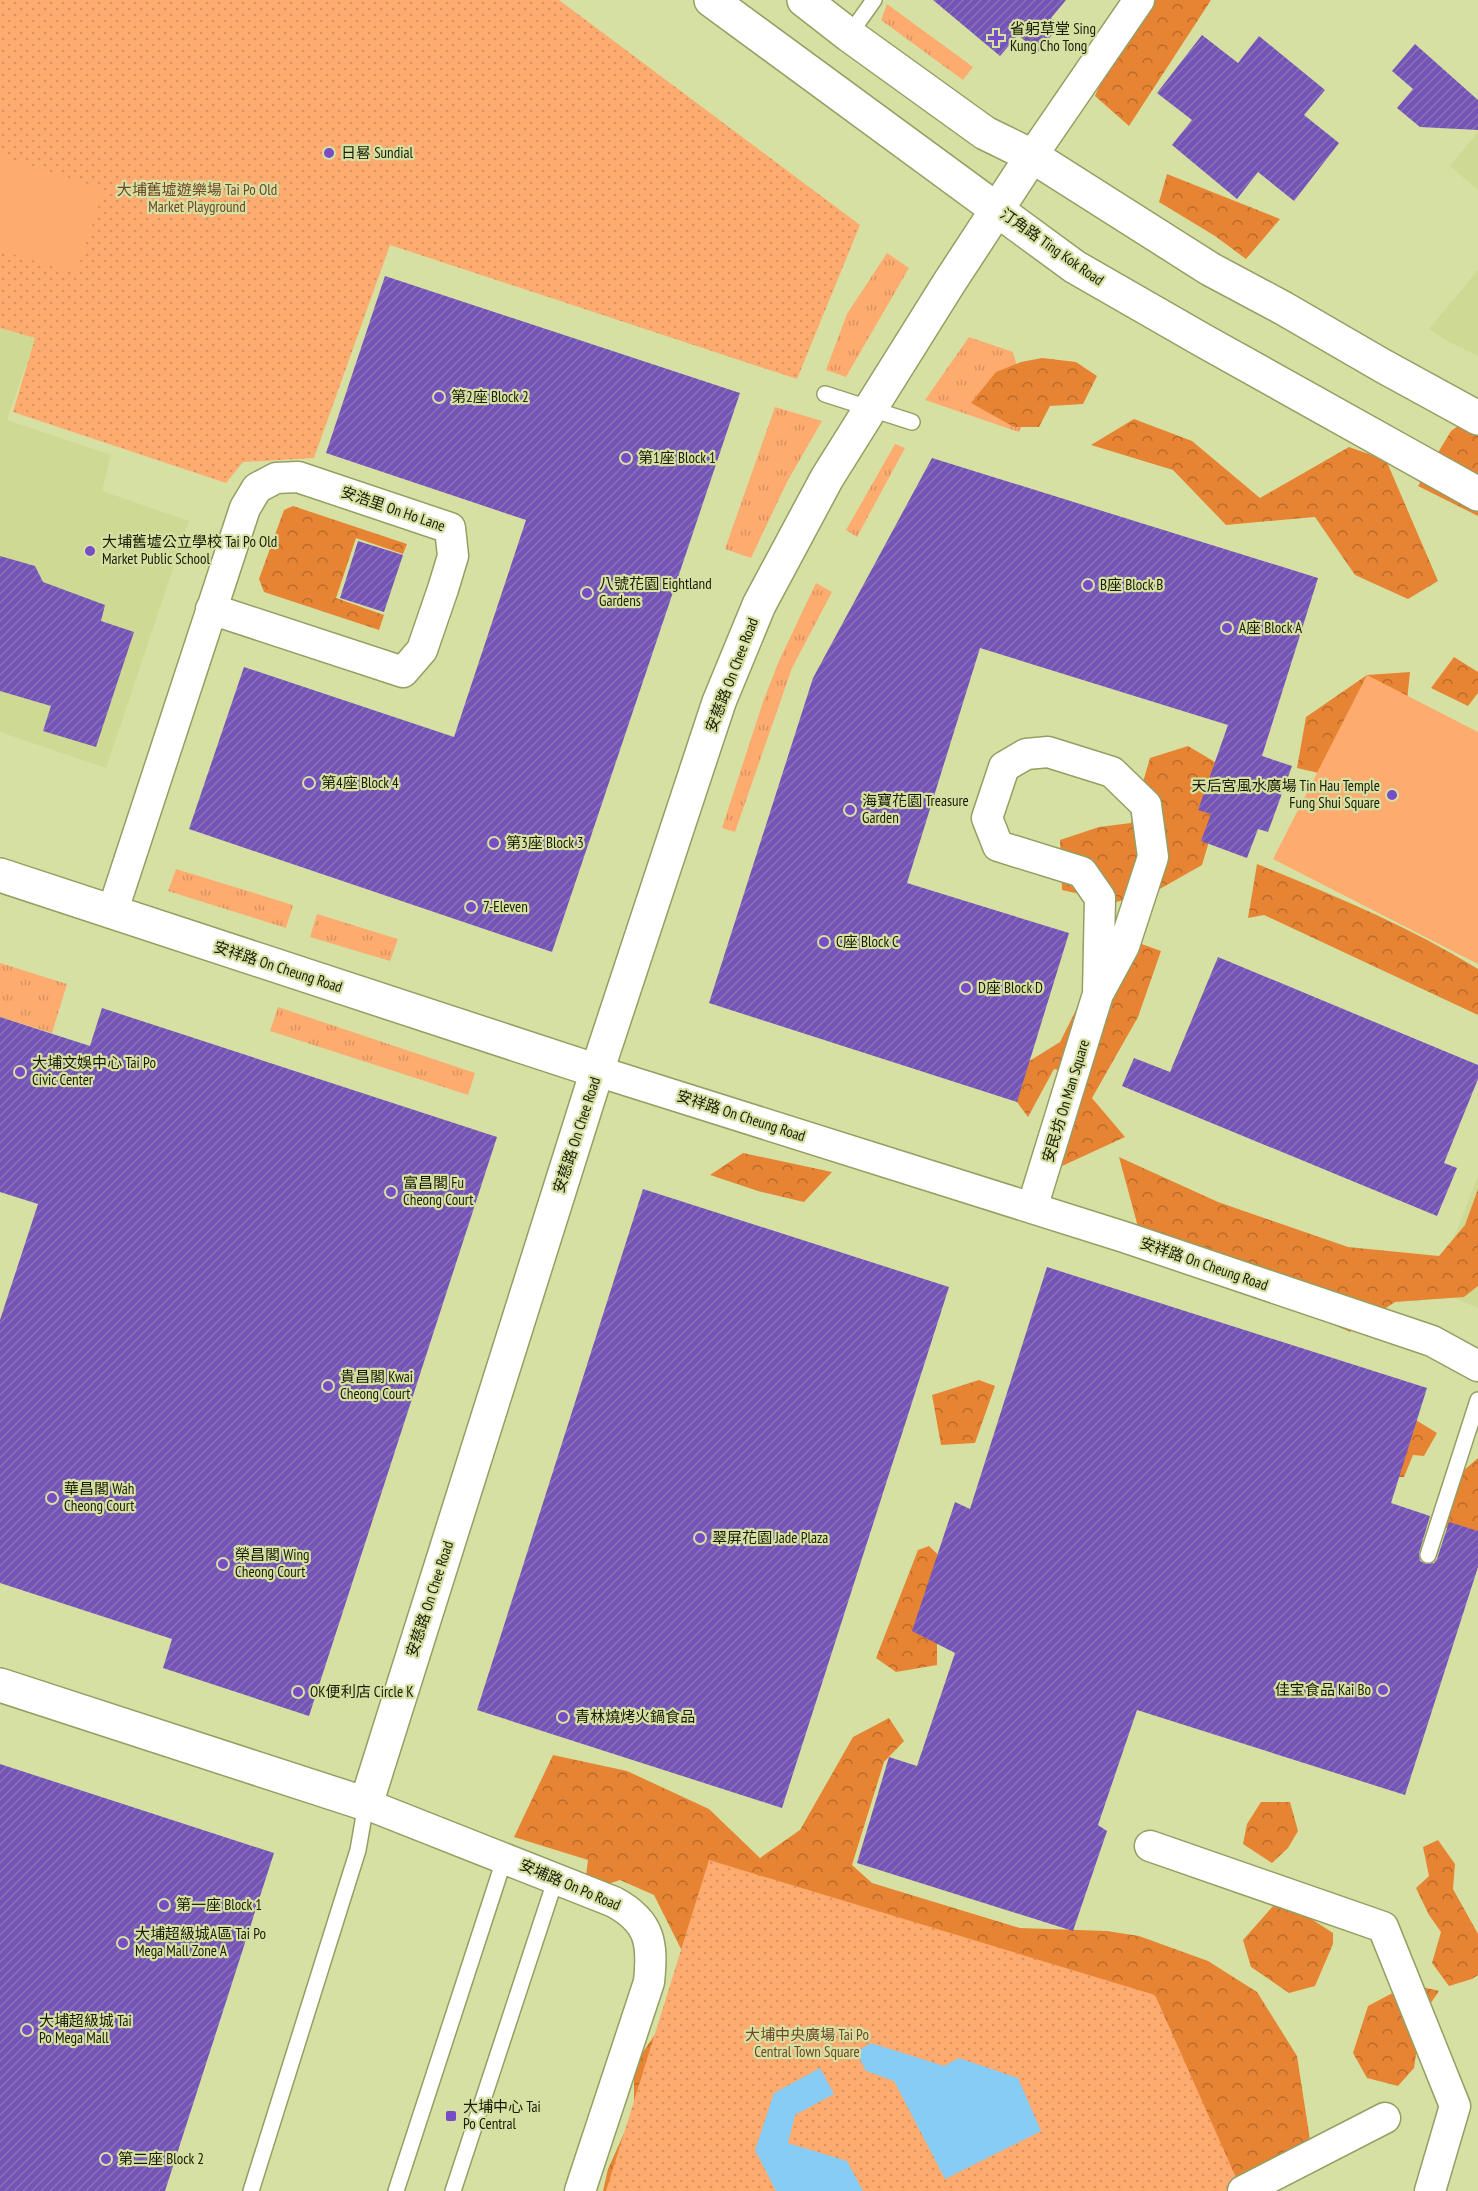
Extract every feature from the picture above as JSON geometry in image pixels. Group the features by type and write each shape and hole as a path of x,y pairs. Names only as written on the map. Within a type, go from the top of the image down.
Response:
{"street":[{"name":"汀角路 Ting Kok Road","path":"711,0 1081,271 1478,494"},
{"path":"804,0 985,133 1032,156 1210,269 1478,418"},
{"path":"1032,156 1139,0"},
{"name":"安慈路 On Chee Road","path":"366,1804 597,1071 719,702 739,651 783,557 827,478 1032,156"},
{"name":"安浩里 On Ho Lane","path":"112,913 211,609 246,508 257,488 276,478 298,477 450,528 453,556 443,589 422,650 403,672 211,609"},
{"name":"安民坊 On Man Square","path":"1032,1208 1098,994 1125,946 1153,856 1146,805 1112,772 1048,752 1026,754 1004,767 987,818 998,846 1082,872 1100,898 1098,994"},
{"name":"安祥路 On Cheung Road","path":"0,875 597,1071 1124,1237 1432,1341 1478,1366"},
{"path":"0,1685 366,1804"},
{"name":"安埔路 On Po Road","path":"366,1804 614,1902 635,1915 643,1925 651,1951 649,1982 580,2191"},
{"path":"1150,1846 1383,1927 1455,2106 1430,2191"},
{"path":"1243,2191 1385,2118"}],"lane":[{"path":"849,35 874,0"},
{"path":"825,394 912,422"},
{"path":"1428,1555 1478,1400"},
{"path":"251,2191 358,1850 366,1804"},
{"path":"396,2191 504,1857"},
{"path":"453,2191 556,1878"}],"shaded area":[{"path":"1478,132 1478,190 1450,166"},
{"path":"1478,270 1478,356 1429,329"},
{"name":"大埔舊墟公立學校 Tai Po Old Market Public School","path":"0,328 35,338 7,420 111,455 102,491 189,521 106,768 0,732"},
{"path":"1478,1176 1478,1308 1434,1289"}],"green space":[{"name":"大埔舊墟遊樂場 Tai Po Old Market Playground","path":"0,0 559,0 860,225 797,379 390,245 314,458 243,462 226,483 13,412 35,338 0,328"},
{"path":"1136,0 1211,0 1129,126 1095,96"},
{"path":"887,4 973,67 963,80 881,20"},
{"path":"0,156 104,189 76,274 0,250"},
{"path":"1167,174 1280,219 1246,259 1215,236 1159,202"},
{"path":"887,253 909,268 846,377 826,370 847,314"},
{"path":"969,337 1013,352 1029,410 1019,432 925,400"},
{"path":"1042,358 1076,362 1097,376 1083,404 1050,406 1039,427 1014,427 971,403 996,372 1021,362"},
{"path":"775,407 822,421 787,482 751,558 725,549"},
{"path":"1478,412 1478,516 1418,486 1451,431"},
{"path":"1134,419 1192,441 1260,498 1349,447 1386,460 1438,581 1408,599 1355,575 1315,517 1226,525 1173,470 1091,445"},
{"path":"895,444 905,448 857,537 846,530"},
{"path":"293,506 407,544 403,554 356,538 336,598 384,615 379,630 264,592 259,579 284,510"},
{"path":"816,583 832,592 792,668 735,832 722,828 763,702 778,663"},
{"path":"1454,657 1478,672 1478,693 1468,706 1431,688"},
{"path":"1410,672 1404,730 1393,790 1297,768 1306,717 1367,675"},
{"name":"天后宮風水廣場 Tin Hau Temple Fung Shui Square","path":"1367,675 1478,732 1478,964 1273,859"},
{"path":"1188,746 1230,771 1202,865 1151,894 1116,902 1062,890 1060,840 1099,827 1131,823 1150,758"},
{"path":"1257,864 1397,925 1478,969 1478,1015 1264,915 1248,918"},
{"path":"176,869 293,905 286,928 168,891"},
{"path":"317,914 398,939 390,961 310,937"},
{"path":"1114,934 1161,951 1138,1017 1092,1098 1125,1137 1062,1166 1076,1074 1054,1069 1028,1117 1000,1079 1060,1042"},
{"path":"0,963 67,984 52,1033 0,1017"},
{"path":"278,1007 475,1073 468,1095 270,1031"},
{"path":"743,1153 832,1172 804,1202 758,1191 710,1175"},
{"path":"1119,1157 1218,1202 1348,1247 1439,1256 1465,1225 1478,1189 1478,1286 1464,1297 1395,1302 1350,1332 1141,1238"},
{"path":"979,1380 995,1386 975,1443 941,1445 932,1395"},
{"path":"1406,1414 1437,1433 1424,1456 1413,1455 1404,1477 1388,1477"},
{"path":"1478,1458 1478,1548 1449,1529 1431,1521 1440,1491"},
{"path":"929,1546 953,1569 937,1633 937,1665 896,1672 876,1658 918,1550"},
{"name":"大埔中央廣場 Tai Po Central Town Square","path":"889,1718 904,1741 884,1762 852,1865 872,1883 1020,1928 1107,1931 1139,1936 1208,1961 1257,1992 1297,2056 1311,2146 1270,2191 603,2191 608,2169 634,2111 634,2065 663,2023 686,1959 654,1895 620,1880 599,1887 586,1876 588,1860 514,1837 553,1755 627,1771 709,1809 760,1858 800,1830 853,1737"},
{"path":"1261,1802 1290,1802 1298,1831 1288,1848 1272,1863 1243,1844 1247,1824"},
{"path":"1438,1840 1455,1864 1453,1889 1478,1934 1478,1975 1449,1986 1432,1963 1441,1932 1429,1915 1416,1888 1429,1876 1423,1847"},
{"name":"大埔中央廣場 Tai Po Central Town Square","path":"709,1860 1155,1995 1242,2191 606,2191"},
{"path":"1274,1905 1299,1911 1333,1933 1333,1944 1315,1986 1289,1993 1251,1967 1243,1940"},
{"path":"1414,1985 1439,1991 1426,2010 1420,2027 1414,2068 1398,2086 1367,2078 1353,2053 1368,2006 1402,1988"}],"water":[{"path":"871,2043 944,2066 959,2058 1018,2078 1041,2131 945,2179 894,2081 866,2071 856,2052"},
{"path":"820,2068 834,2094 795,2115 788,2143 847,2161 863,2191 776,2191 755,2150 774,2093"}],"building":[{"path":"933,0 1066,0 1051,18 1060,25 1038,52 1018,35 1000,56"},
{"path":"1202,35 1238,63 1259,36 1325,90 1304,115 1339,143 1294,201 1258,172 1237,199 1172,145 1192,120 1157,93"},
{"path":"1415,44 1478,100 1478,130 1420,127 1397,108 1413,89 1392,71"},
{"name":"八號花園 Eightland Gardens","path":"385,276 740,393 552,952 189,829 244,667 454,737 526,520 326,453"},
{"name":"海寶花園 Treasure Garden","path":"932,458 1318,578 1262,756 1292,766 1268,832 1258,829 1247,858 1201,841 1211,814 1198,810 1228,725 980,648 907,883 1069,933 1017,1102 709,1003 813,678"},
{"path":"358,541 403,555 384,612 340,598"},
{"path":"0,556 35,566 43,582 105,605 101,621 134,632 96,747 43,731 51,706 0,691"},
{"path":"1218,957 1478,1065 1478,1079 1444,1163 1457,1168 1437,1216 1122,1086 1134,1058 1170,1072"},
{"path":"102,1008 497,1137 309,1716 163,1668 172,1639 0,1583 0,1320 38,1204 0,1192 0,1017 90,1046"},
{"name":"翠屏花園 Jade Plaza","path":"643,1189 949,1287 782,1808 477,1710"},
{"path":"1047,1267 1427,1388 1391,1503 1430,1516 1419,1553 1420,1561 1426,1564 1434,1563 1437,1559 1449,1522 1478,1531 1478,1567 1405,1795 1137,1710 1098,1825 1107,1831 1073,1931 857,1863 889,1757 917,1766 955,1653 912,1631 955,1502 970,1509"},
{"name":"大埔超級城A區 Tai Po Mega Mall Zone A","path":"0,1764 274,1853 165,2191 0,2191"}],"place":[{"name":"省躬草堂 Sing Kung Cho Tong","path":"996,38"},
{"name":"日晷 Sundial","path":"329,153"},
{"name":"第2座 Block 2","path":"439,397"},
{"name":"第1座 Block 1","path":"626,458"},
{"name":"大埔舊墟公立學校 Tai Po Old Market Public School","path":"90,551"},
{"name":"B座 Block B","path":"1088,585"},
{"name":"八號花園 Eightland Gardens","path":"587,593"},
{"name":"A座 Block A","path":"1227,628"},
{"name":"第4座 Block 4","path":"309,783"},
{"name":"天后宮風水廣場 Tin Hau Temple Fung Shui Square","path":"1392,795"},
{"name":"海寶花園 Treasure Garden","path":"850,810"},
{"name":"第3座 Block 3","path":"494,843"},
{"name":"7-Eleven","path":"471,907"},
{"name":"C座 Block C","path":"824,942"},
{"name":"D座 Block D","path":"966,988"},
{"name":"大埔文娛中心 Tai Po Civic Center","path":"20,1072"},
{"name":"富昌閣 Fu Cheong Court","path":"391,1192"},
{"name":"貴昌閣 Kwai Cheong Court","path":"328,1386"},
{"name":"華昌閣 Wah Cheong Court","path":"52,1498"},
{"name":"翠屏花園 Jade Plaza","path":"700,1538"},
{"name":"榮昌閣 Wing Cheong Court","path":"223,1564"},
{"name":"佳宝食品 Kai Bo","path":"1383,1690"},
{"name":"OK便利店 Circle K","path":"298,1692"},
{"name":"青林燒烤火鍋食品","path":"563,1717"},
{"name":"第一座 Block 1","path":"164,1905"},
{"name":"大埔超級城A區 Tai Po Mega Mall Zone A","path":"123,1943"},
{"name":"大埔超級城 Tai Po Mega Mall","path":"27,2030"},
{"name":"大埔中心 Tai Po Central","path":"451,2116"},
{"name":"第二座 Block 2","path":"106,2159"}]}
